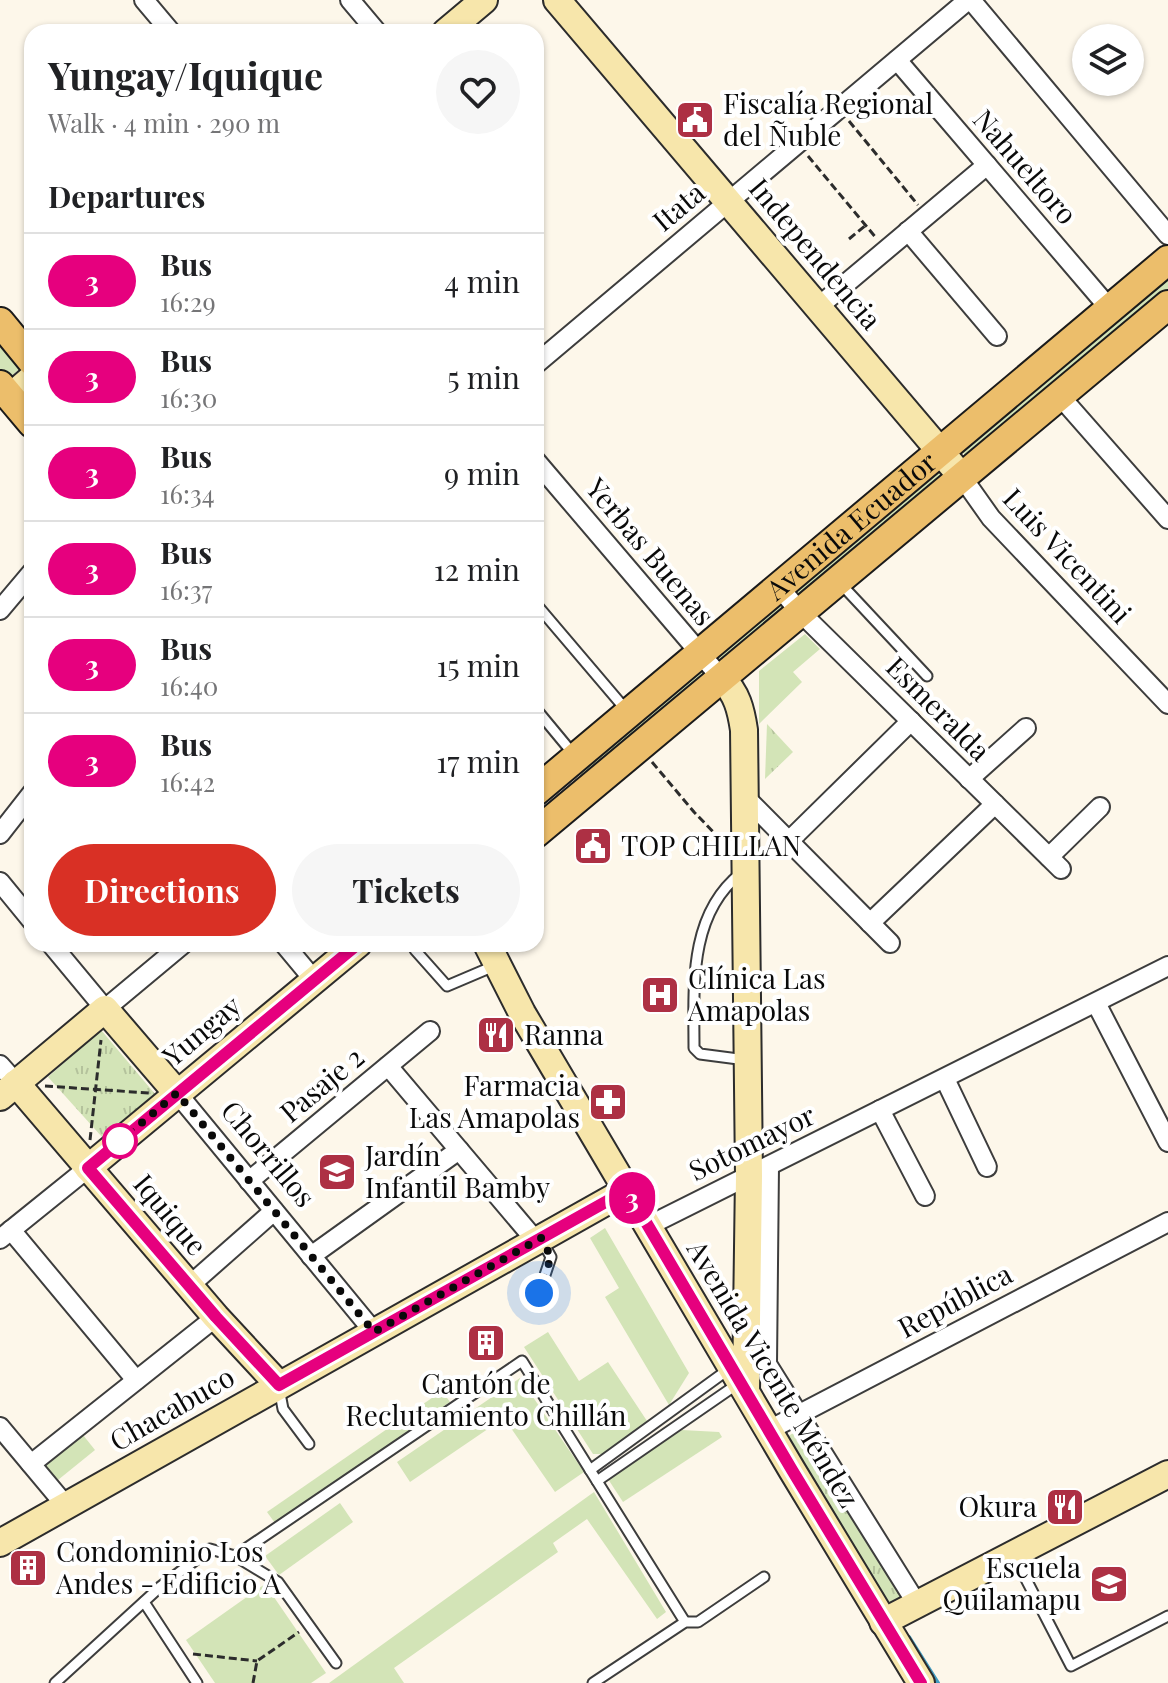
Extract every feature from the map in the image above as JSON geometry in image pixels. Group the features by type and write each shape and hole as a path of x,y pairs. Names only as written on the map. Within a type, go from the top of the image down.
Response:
{"main road":[{"name":"Avenida Ecuador","path":"544,784 1168,260"},
{"name":"Avenida Ecuador","path":"544,826 1168,305"},
{"path":"0,322 24,351"},
{"path":"5,391 24,414"}],"street":[{"path":"144,0 164,24"},
{"path":"350,0 370,24"},
{"path":"456,24 484,0"},
{"name":"Independencia","path":"557,0 962,477"},
{"path":"970,0 1168,235"},
{"name":"Itata","path":"544,357 970,0"},
{"name":"Nahueltoro","path":"897,60 1110,309"},
{"path":"818,307 987,165"},
{"path":"908,231 997,336"},
{"path":"5,391 24,382"},
{"path":"1059,395 1168,519"},
{"name":"Yerbas Buenas","path":"544,470 722,679"},
{"name":"Luis Vicentini","path":"962,477 991,518 1168,704"},
{"path":"0,610 24,582"},
{"name":"Esmeralda","path":"779,587 800,612 1055,863 1100,807"},
{"path":"722,679 731,688 743,718 746,1060 759,1171 767,1364 917,1604"},
{"path":"789,841 911,721"},
{"path":"969,779 1026,728"},
{"path":"745,797 890,943"},
{"path":"0,834 24,803"},
{"path":"870,923 995,804"},
{"path":"0,882 24,911"},
{"name":"Chorrillos","path":"58,952 374,1332"},
{"path":"5,1082 105,1009 173,952"},
{"path":"291,952 314,980"},
{"name":"Yungay","path":"88,1168 348,952"},
{"name":"Avenida Vicente Méndez","path":"487,956 921,1683"},
{"name":"Sotomayor","path":"648,1226 1168,966"},
{"path":"1096,1003 1168,1142"},
{"name":"Pasaje 2","path":"249,1181 430,1031"},
{"path":"388,1066 538,1239"},
{"path":"945,1079 987,1167"},
{"name":"Iquique","path":"5,1082 88,1168 279,1385"},
{"path":"880,1110 925,1196"},
{"path":"311,1256 459,1150"},
{"path":"88,1168 6,1235 136,1380"},
{"path":"739,1380 759,1171"},
{"name":"Chacabuco","path":"0,1543 627,1190"},
{"path":"189,1286 274,1211"},
{"name":"República","path":"769,1430 1168,1222"},
{"path":"31,1464 216,1317"},
{"path":"0,1427 66,1506"},
{"path":"883,1622 1168,1474"}],"lane":[{"path":"837,581 927,676"},
{"path":"544,613 629,713"},
{"path":"544,719 576,757"},
{"path":"745,867 722,892 702,931 697,951 694,1048 700,1054 746,1060"},
{"path":"417,952 447,986 487,956"},
{"path":"538,1239 551,1257 539,1293"},
{"path":"235,1556 522,1361 685,1622"},
{"path":"590,1470 739,1380"},
{"path":"597,1481 739,1380"},
{"path":"279,1385 283,1409 309,1444"},
{"path":"55,1683 144,1602 210,1549 235,1556 278,1582 336,1663"},
{"path":"1013,1554 1071,1666 1168,1616"},
{"path":"593,1683 685,1622 698,1622 764,1577"},
{"path":"144,1602 197,1683"}],"path":[{"path":"839,109 927,215"},
{"path":"797,144 886,250"},
{"path":"849,239 866,225"},
{"path":"640,746 694,812 745,867"},
{"path":"88,1168 105,1009"},
{"path":"5,1082 94,1091 177,1093"},
{"path":"177,1652 257,1661 309,1625"},
{"path":"253,1683 257,1661"}],"green space":[{"path":"1168,268 1168,298 971,465 960,448"},
{"path":"0,333 24,366 6,380 0,374"},
{"path":"937,465 950,482 804,607 791,590"},
{"path":"780,599 789,613 544,818 544,806 574,782 606,745"},
{"path":"805,634 820,649 793,672 802,682 759,724 759,671"},
{"path":"767,724 793,752 765,779"},
{"path":"101,1030 155,1094 102,1137 48,1077"},
{"path":"605,1228 689,1373 669,1405 605,1297 619,1288 590,1238"},
{"path":"548,1332 579,1381 608,1362 649,1424 602,1454 593,1454 524,1347"},
{"path":"520,1378 584,1472 555,1492 504,1418 410,1482 397,1462"},
{"path":"442,1391 450,1402 275,1523 267,1512"},
{"path":"803,1427 904,1596 886,1607 785,1438"},
{"path":"682,1430 719,1432 722,1437 623,1502 608,1479"},
{"path":"83,1435 95,1450 53,1484 41,1469"},
{"path":"594,1492 666,1612 657,1619 587,1519 553,1543 558,1552 394,1668 404,1683 329,1683"},
{"path":"340,1503 353,1522 279,1575 265,1556"},
{"path":"265,1584 326,1673 311,1683 215,1683 186,1640"}],"waterway":[{"path":"909,1637 938,1683"}],"bus line":[{"name":"3","path":"348,952 88,1168 279,1385 627,1190 921,1683"}],"place":[{"name":"Fiscalía Regional del Ñuble","path":"695,120"},
{"name":"TOP CHILLAN","path":"593,846"},
{"name":"Clínica Las Amapolas","path":"660,995"},
{"name":"Ranna","path":"496,1035"},
{"name":"Farmacia Las Amapolas","path":"608,1102"},
{"name":"Jardín Infantil Bamby","path":"337,1172"},
{"name":"Cantón de Reclutamiento Chillán","path":"486,1343"},
{"name":"Okura","path":"1065,1507"},
{"name":"Condominio Los Andes - Edificio A","path":"28,1568"},
{"name":"Escuela Quilamapu","path":"1109,1584"}],"route":[{"path":"120,1141 177,1093 374,1332 541,1238 551,1257 539,1293"}]}
